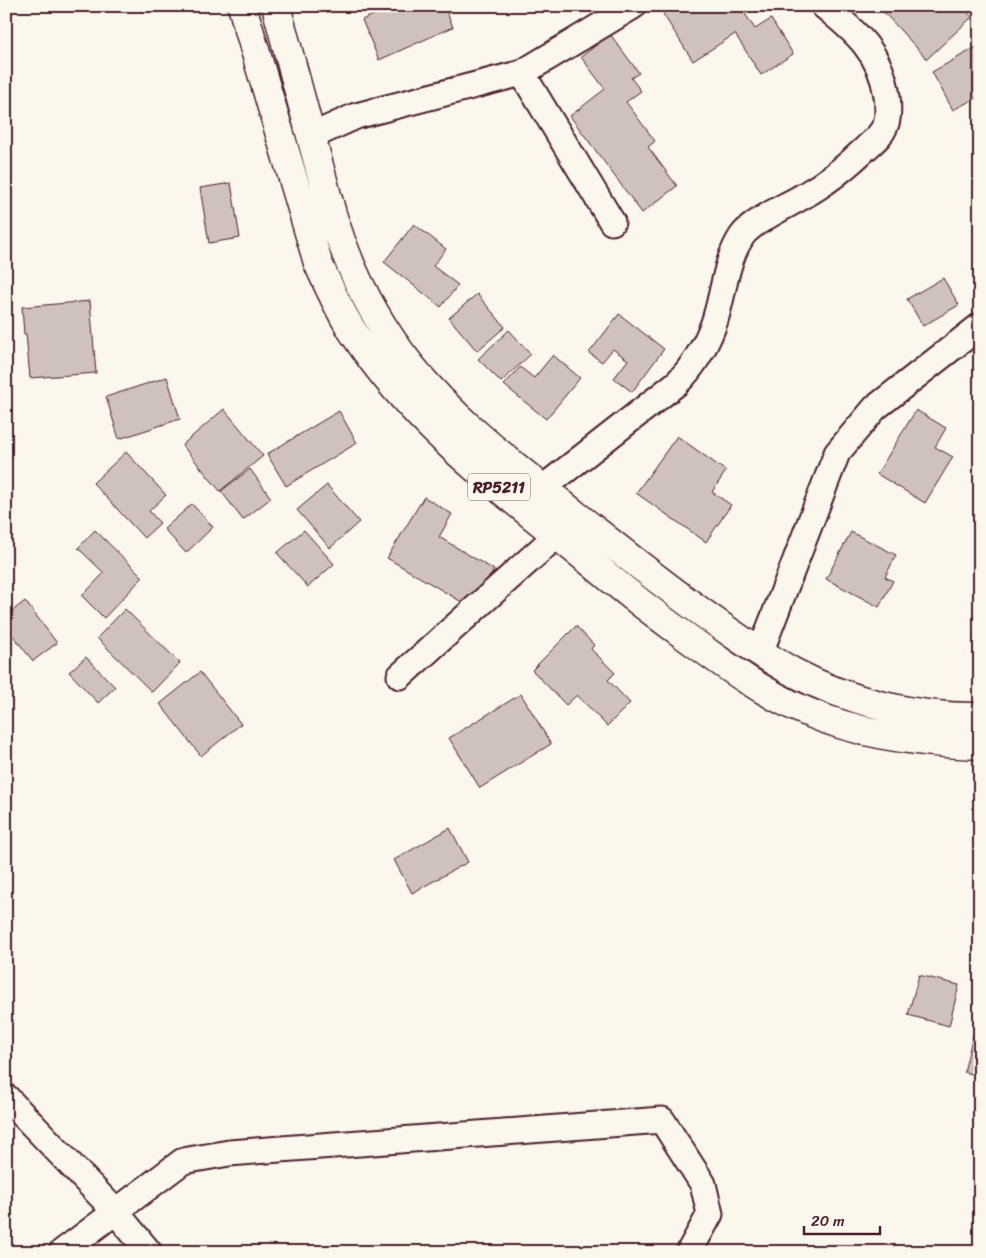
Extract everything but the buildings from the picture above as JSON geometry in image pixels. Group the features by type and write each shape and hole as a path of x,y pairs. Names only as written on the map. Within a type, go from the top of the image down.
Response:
{"main road":[{"name":"RP5211","path":"242,6 318,263 335,300 355,335 408,404 472,465 647,608 733,671 765,691 805,711 851,728 908,739 980,745"},
{"name":"RP5211","path":"276,6 342,246 358,281 383,326 411,365 440,399 512,464 672,592 760,653 794,673 863,700 904,710 962,718 980,717"}],"street":[{"path":"312,136 356,116 522,73 633,6"},
{"path":"543,488 677,383 690,370 698,358 713,325 727,270 742,235 752,225 823,185 850,164 875,140 886,126 888,105 885,84 876,60 866,45 824,6"},
{"path":"522,73 612,222"},
{"path":"760,653 837,453 875,408 941,354 980,326"},
{"path":"400,676 557,535"},
{"path":"6,1097 115,1210 149,1252"},
{"path":"62,1252 115,1210 183,1161 229,1153 662,1120 703,1184 710,1214 689,1252"}]}
